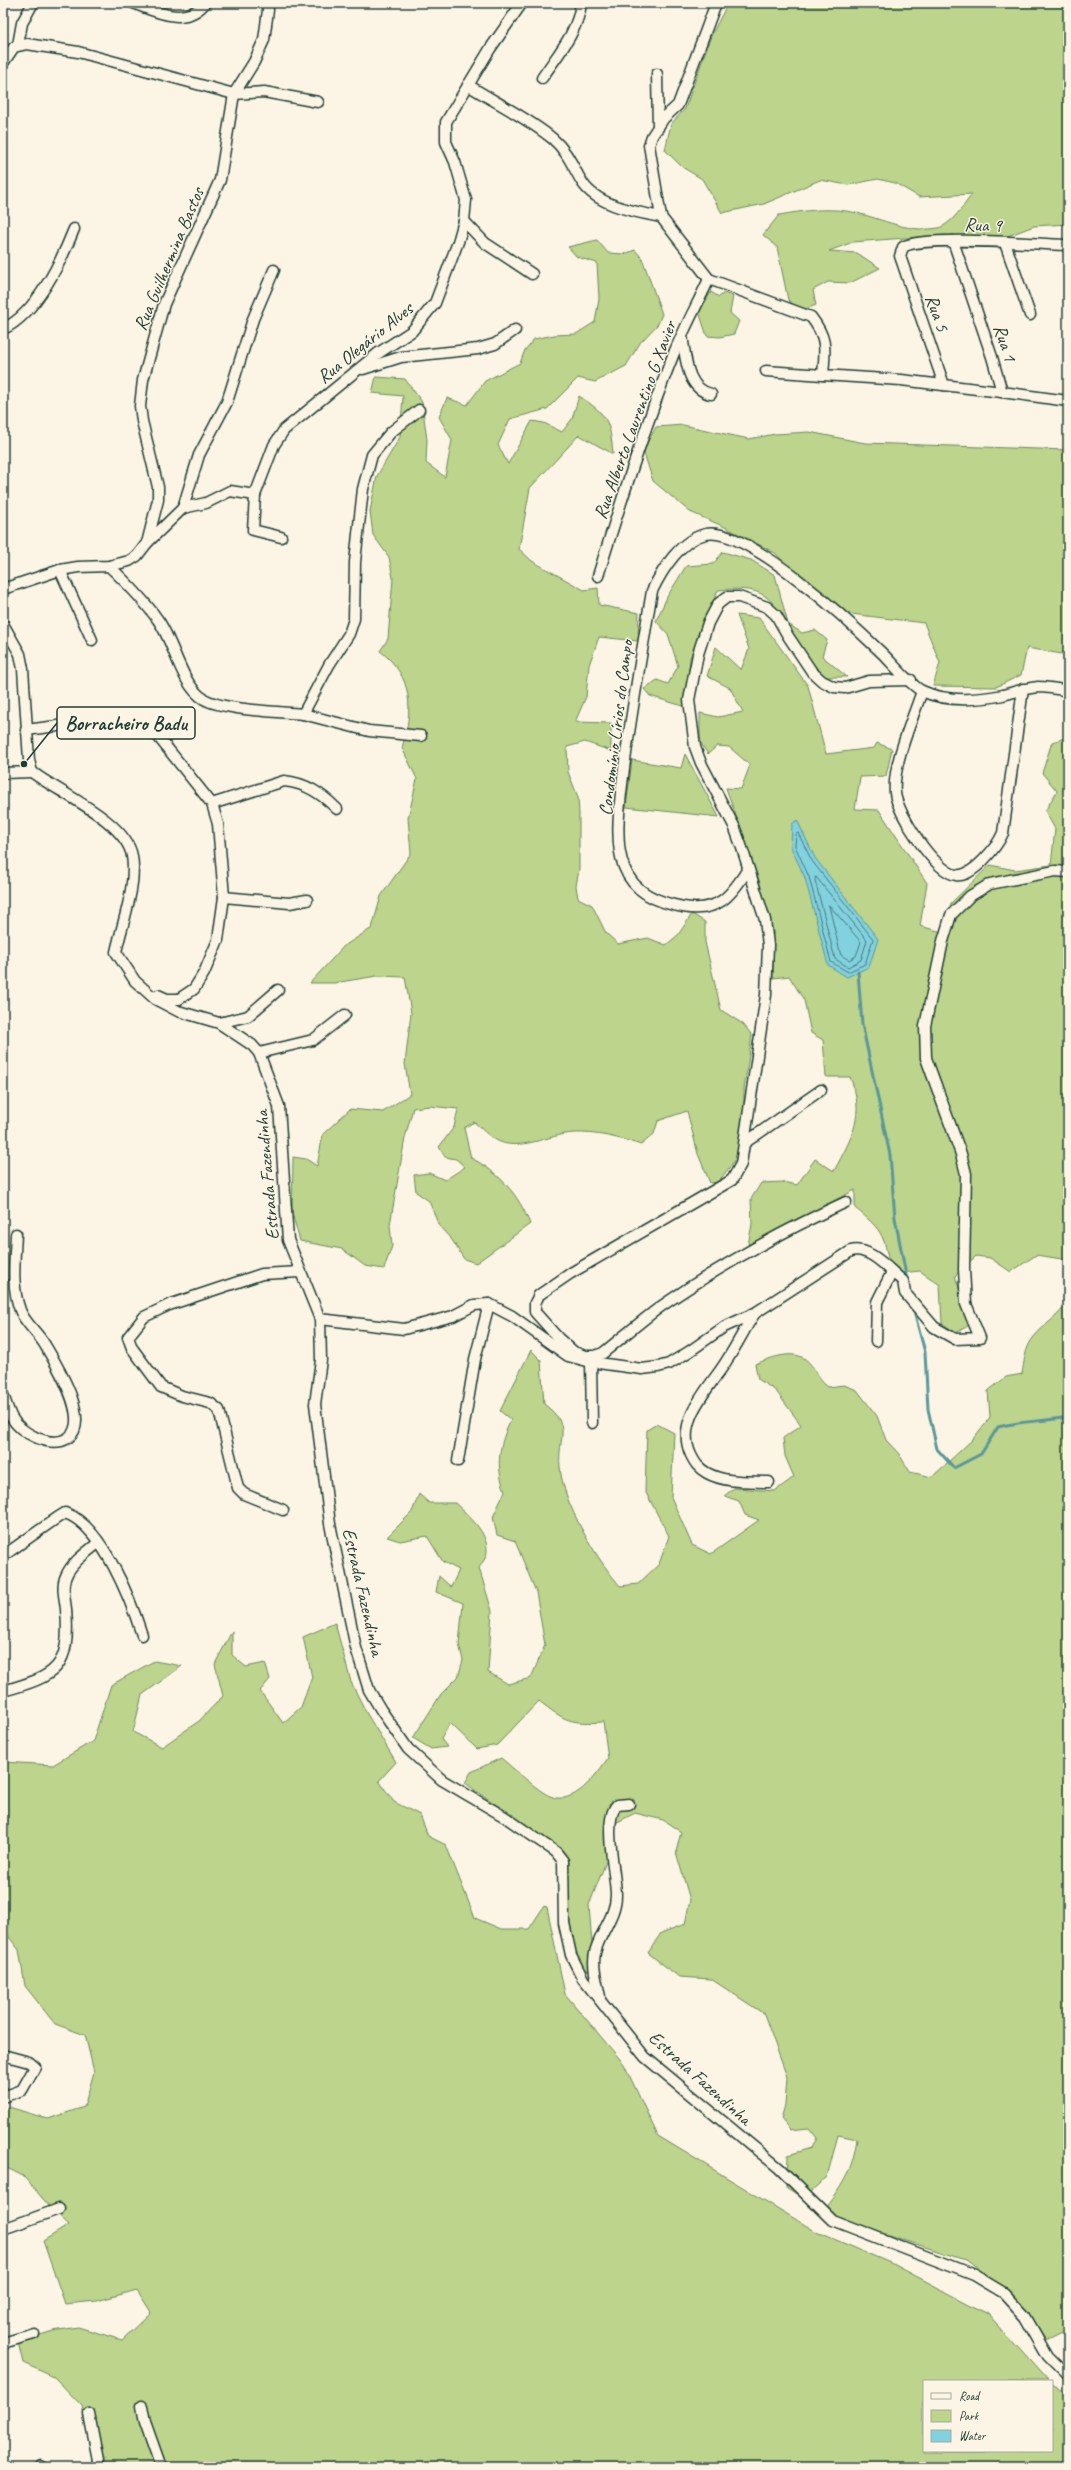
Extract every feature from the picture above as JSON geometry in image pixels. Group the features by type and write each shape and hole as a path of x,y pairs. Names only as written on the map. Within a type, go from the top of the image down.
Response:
{"street":[{"path":"3,63 18,44 22,23 33,3"},
{"path":"133,3 164,14 184,17 198,12 205,3"},
{"path":"234,94 254,62 264,40 268,10 267,3"},
{"name":"Rua Olegário Alves","path":"281,537 253,530 255,495 274,445 284,430 361,369 377,354 412,331 435,303 464,221 466,200 444,134 446,122 522,3"},
{"path":"542,78 574,31 579,17 581,3"},
{"path":"716,3 678,105 652,136 649,145 661,217 709,278 811,317 826,340 823,375"},
{"path":"18,44 78,52 234,94 264,92 318,102"},
{"path":"657,74 658,128"},
{"path":"468,86 555,140 569,157 589,190 620,208 661,217"},
{"name":"Rua Guilhermina Bastos","path":"3,589 60,570 78,566 109,566 129,561 137,556 147,542 158,500 158,487 140,406 143,380 164,304 220,180 234,94"},
{"path":"464,221 485,243 532,274"},
{"path":"3,329 18,318 42,293 62,259 74,230"},
{"name":"Rua 9","path":"901,251 908,244 953,241 1068,245"},
{"name":"Rua 1","path":"953,241 992,356 1002,392 1068,401"},
{"path":"1005,243 1030,315"},
{"name":"Rua 5","path":"901,251 900,256 944,386"},
{"path":"147,542 183,508 199,455 227,402 253,319 274,270"},
{"name":"Rua Alberto Laurentino G Xavier","path":"598,576 626,485 682,336 709,278"},
{"path":"361,369 401,357 478,349 496,344 514,330"},
{"path":"682,336 692,381 703,392 711,394"},
{"path":"766,371 901,380 1002,392"},
{"path":"303,714 329,665 348,634 354,618 355,562 363,489 372,455 391,432 419,410"},
{"path":"183,508 206,503 230,491 255,495"},
{"name":"Condomínio Lírios do Campo","path":"748,869 733,893 724,901 702,908 684,907 654,900 636,888 624,868 620,855 619,806 630,720 652,592 660,574 678,551 706,534 717,534 746,544 782,567 873,644 922,690 946,698 971,699 1038,687 1068,691"},
{"path":"109,566 137,594 159,622 193,688 204,699 219,704 303,714 369,731 421,736"},
{"path":"60,570 92,640"},
{"path":"846,1202 789,1228 730,1262 662,1305 603,1353 595,1356 574,1352 540,1320 534,1312 535,1303 539,1295 571,1273 732,1180 741,1164 746,1142 766,995 768,945 765,920 757,892 734,826 700,763 690,717 689,700 698,654 708,623 718,604 728,597 740,597 767,607 776,615 812,672 822,681 834,687 845,688 869,680 910,680"},
{"path":"3,624 20,654 26,730 32,772 3,773"},
{"path":"922,690 895,774 895,793 898,809 909,829 945,871 960,876 969,873 999,842 1002,833 1023,689"},
{"path":"26,730 136,716 144,719 212,804 218,824 224,897 218,940 204,973 194,989 179,999 161,997 124,968"},
{"name":"Estrada Fazendinha","path":"32,772 103,818 117,830 128,844 133,857 132,874 128,906 116,952 124,968 135,981 155,999 178,1010 219,1023 252,1045 259,1054 279,1106 288,1240 320,1319 321,1360 315,1404 327,1500 340,1577 356,1648 369,1690 408,1749 442,1780 505,1817 556,1852 563,1861 564,1923 571,1955 583,1979 600,1997 646,2057 779,2168 832,2220 974,2275 1004,2293 1025,2316 1048,2356 1068,2376"},
{"path":"212,804 284,781 297,782 311,788 326,798 337,809"},
{"path":"320,1319 404,1329 453,1316 474,1305 489,1304 512,1316 568,1356 591,1362 642,1369 658,1367 684,1354 724,1327 755,1313 851,1251 858,1249 868,1252 903,1281 905,1293 934,1327 948,1337 980,1338 966,1304 964,1269 966,1174 961,1154 926,1058 925,1026 943,941 951,915 970,896 990,884 1055,871 1068,872"},
{"path":"224,897 289,903 308,900"},
{"path":"219,1023 248,1016 278,990"},
{"path":"259,1054 314,1040 345,1015"},
{"path":"746,1142 821,1090"},
{"path":"3,1395 8,1419 38,1438 54,1441 66,1439 73,1433 77,1424 77,1412 66,1386 44,1344 20,1311 15,1271 16,1234"},
{"path":"283,1510 244,1494 238,1488 219,1410 210,1403 182,1396 161,1387 132,1348 128,1337 144,1316 169,1304 262,1274 300,1272"},
{"path":"876,1341 877,1302 892,1272"},
{"path":"458,1461 476,1359 489,1304"},
{"path":"755,1313 727,1361 701,1395 693,1412 687,1436 688,1449 697,1466 708,1473 727,1480 770,1482"},
{"path":"591,1362 592,1423"},
{"path":"3,1556 65,1513 81,1522 114,1566 128,1594 142,1635"},
{"path":"3,1691 38,1681 51,1674 64,1655 67,1638 64,1590 65,1576 72,1567 98,1543"},
{"path":"600,1997 594,1962 599,1942 613,1913 616,1895 610,1817 617,1805 630,1804"},
{"path":"3,2056 29,2062 35,2067 22,2090 3,2097"},
{"path":"3,2229 59,2209"},
{"path":"3,2343 34,2334"},
{"path":"142,2406 161,2467"},
{"path":"89,2414 98,2460 96,2467"}],"green space":[{"path":"728,3 1068,3 1068,224 1034,226 1005,237 966,239 945,235 853,242 829,251 857,253 880,268 850,283 828,282 813,290 816,305 801,311 788,300 777,247 763,235 779,215 812,210 837,210 857,213 914,228 938,228 953,219 972,194 919,197 895,183 878,179 848,185 820,180 764,204 722,213 702,179 682,167 665,150 671,124 685,109 711,36"},
{"path":"597,240 608,253 624,254 635,250 642,258 662,314 658,324 640,343 626,366 595,382 578,378 547,409 510,419 498,445 508,464 532,421 544,423 562,432 572,419 579,396 602,414 609,426 613,454 579,435 530,488 519,549 532,561 584,590 598,588 599,605 639,613 638,641 599,637 589,665 586,697 575,722 611,723 611,751 585,742 567,747 568,772 578,797 579,870 576,886 578,898 592,905 606,933 618,944 648,938 666,945 678,935 692,914 705,922 705,942 721,1010 743,1024 752,1035 744,1089 744,1132 736,1159 718,1182 710,1183 698,1154 687,1111 658,1121 654,1134 641,1145 608,1136 591,1133 574,1133 514,1145 496,1140 474,1122 464,1128 471,1158 490,1170 507,1185 520,1203 530,1224 476,1263 464,1259 452,1240 439,1226 429,1201 416,1192 414,1175 429,1173 445,1180 465,1167 456,1159 445,1157 439,1147 454,1127 458,1109 430,1106 413,1108 405,1138 390,1225 392,1246 384,1269 365,1266 342,1249 300,1241 292,1213 293,1157 306,1159 317,1166 323,1134 350,1109 383,1112 410,1094 405,1064 411,1013 405,977 377,976 334,983 310,983 344,946 372,928 381,896 411,853 408,818 417,779 402,748 408,720 408,695 405,683 399,672 391,661 380,651 388,639 393,578 389,557 373,535 370,511 377,476 400,437 403,396 372,393 376,377 405,379 422,402 427,440 426,463 445,477 452,440 439,417 447,398 467,405 485,381 520,363 525,350 534,339 554,335 576,334 595,322 599,299 597,263 577,257 568,247"},
{"path":"711,292 719,297 724,293 733,296 730,313 739,321 734,334 720,337 707,336 699,312"},
{"path":"683,425 749,439 775,434 809,432 865,443 1068,450 1068,643 1062,654 1027,648 1021,675 996,687 933,686 940,663 924,623 843,613 819,596 775,553 725,527 690,512 653,481 643,450 656,427"},
{"path":"723,552 751,560 775,575 788,624 802,633 815,630 827,640 822,656 847,677 824,677 803,651 775,606 760,593 750,590 736,589 718,590 690,658 686,707 650,696 644,689 657,680 668,684 678,666 668,634 656,621 667,597 686,566 713,564"},
{"path":"737,615 759,618 808,686 826,754 874,748 877,743 892,749 886,776 860,777 855,809 879,810 927,883 920,926 942,932 951,903 990,865 1015,870 1051,865 1055,829 1045,811 1057,791 1042,773 1052,742 1065,738 1068,719 1068,1260 1036,1255 1011,1272 990,1258 976,1256 955,1276 971,1324 956,1333 942,1323 940,1285 920,1271 891,1274 887,1251 882,1236 878,1229 855,1208 855,1190 748,1245 752,1224 751,1199 761,1183 783,1182 797,1185 815,1159 834,1171 855,1126 857,1103 850,1077 826,1077 823,1040 811,1033 804,1000 789,976 773,978 774,935 759,880 726,788 741,789 750,765 729,747 717,746 708,754 700,742 700,713 718,717 743,712 730,688 707,676 716,647 741,670 749,649"},
{"path":"685,754 719,817 626,807 632,760 681,768"},
{"path":"1068,1301 1068,2328 1046,2339 1019,2300 965,2260 821,2213 845,2179 855,2151 857,2139 838,2135 827,2177 803,2198 787,2188 788,2155 812,2148 817,2138 809,2128 790,2130 781,2119 785,2105 787,2077 764,2014 711,1979 679,1977 648,1953 661,1933 685,1924 690,1900 676,1852 681,1832 663,1820 635,1813 608,1827 609,1854 589,1905 592,1944 588,1971 577,1966 568,1912 564,1852 465,1783 471,1772 501,1758 545,1794 559,1798 568,1797 584,1788 608,1758 603,1722 575,1722 568,1720 555,1713 539,1701 497,1745 477,1749 450,1723 441,1739 447,1747 431,1749 413,1738 441,1694 458,1677 463,1660 459,1644 463,1603 436,1592 439,1576 451,1587 459,1570 443,1562 427,1536 400,1541 387,1537 412,1512 419,1494 429,1503 455,1503 466,1513 481,1531 487,1551 479,1568 492,1611 488,1672 508,1684 531,1678 545,1645 536,1592 515,1541 497,1535 493,1517 505,1491 499,1464 501,1446 511,1420 500,1411 531,1350 541,1360 544,1404 559,1419 561,1426 560,1467 562,1480 568,1498 580,1525 592,1546 605,1567 620,1586 638,1584 659,1564 669,1536 645,1491 647,1430 657,1424 674,1433 671,1497 692,1545 711,1554 759,1520 745,1515 739,1501 724,1496 734,1488 775,1491 794,1477 785,1456 783,1438 801,1425 776,1391 758,1379 755,1364 784,1355 799,1356 806,1359 820,1379 828,1387 844,1385 857,1390 877,1416 886,1440 899,1454 910,1472 932,1477 973,1439 990,1417 988,1391 1006,1377 1022,1374 1025,1355 1030,1342 1037,1333 1060,1312"},
{"path":"335,1623 351,1682 367,1714 396,1762 379,1781 394,1802 420,1815 428,1836 446,1845 475,1918 501,1929 529,1929 544,1906 547,1907 565,1994 624,2064 658,2136 815,2231 895,2265 988,2314 1047,2380 923,2380 923,2452 1053,2452 1053,2387 1068,2395 1068,2467 98,2467 82,2406 54,2377 23,2363 18,2342 53,2331 78,2327 122,2340 151,2312 137,2290 97,2301 65,2304 43,2241 69,2225 50,2207 23,2176 3,2166 3,2109 9,2107 48,2119 84,2107 94,2072 85,2035 55,2024 25,1986 19,1950 3,1929 3,1762 53,1765 93,1741 111,1685 154,1661 182,1666 142,1695 133,1732 162,1747 199,1721 223,1696 215,1664 232,1631 232,1655 246,1667 265,1663 270,1679 260,1691 283,1723 301,1707 312,1677 303,1637"}],"water":[{"path":"797,820 815,858 878,939 869,967 847,977 828,965 805,878 791,847 792,824"}],"waterway":[{"path":"858,972 862,1024 890,1155 895,1218 907,1280"},
{"path":"913,1308 925,1352 928,1409 937,1449 954,1468 981,1454 998,1427 1016,1423 1068,1417"}],"place":[{"name":"Borracheiro Badu","path":"24,764"}]}
